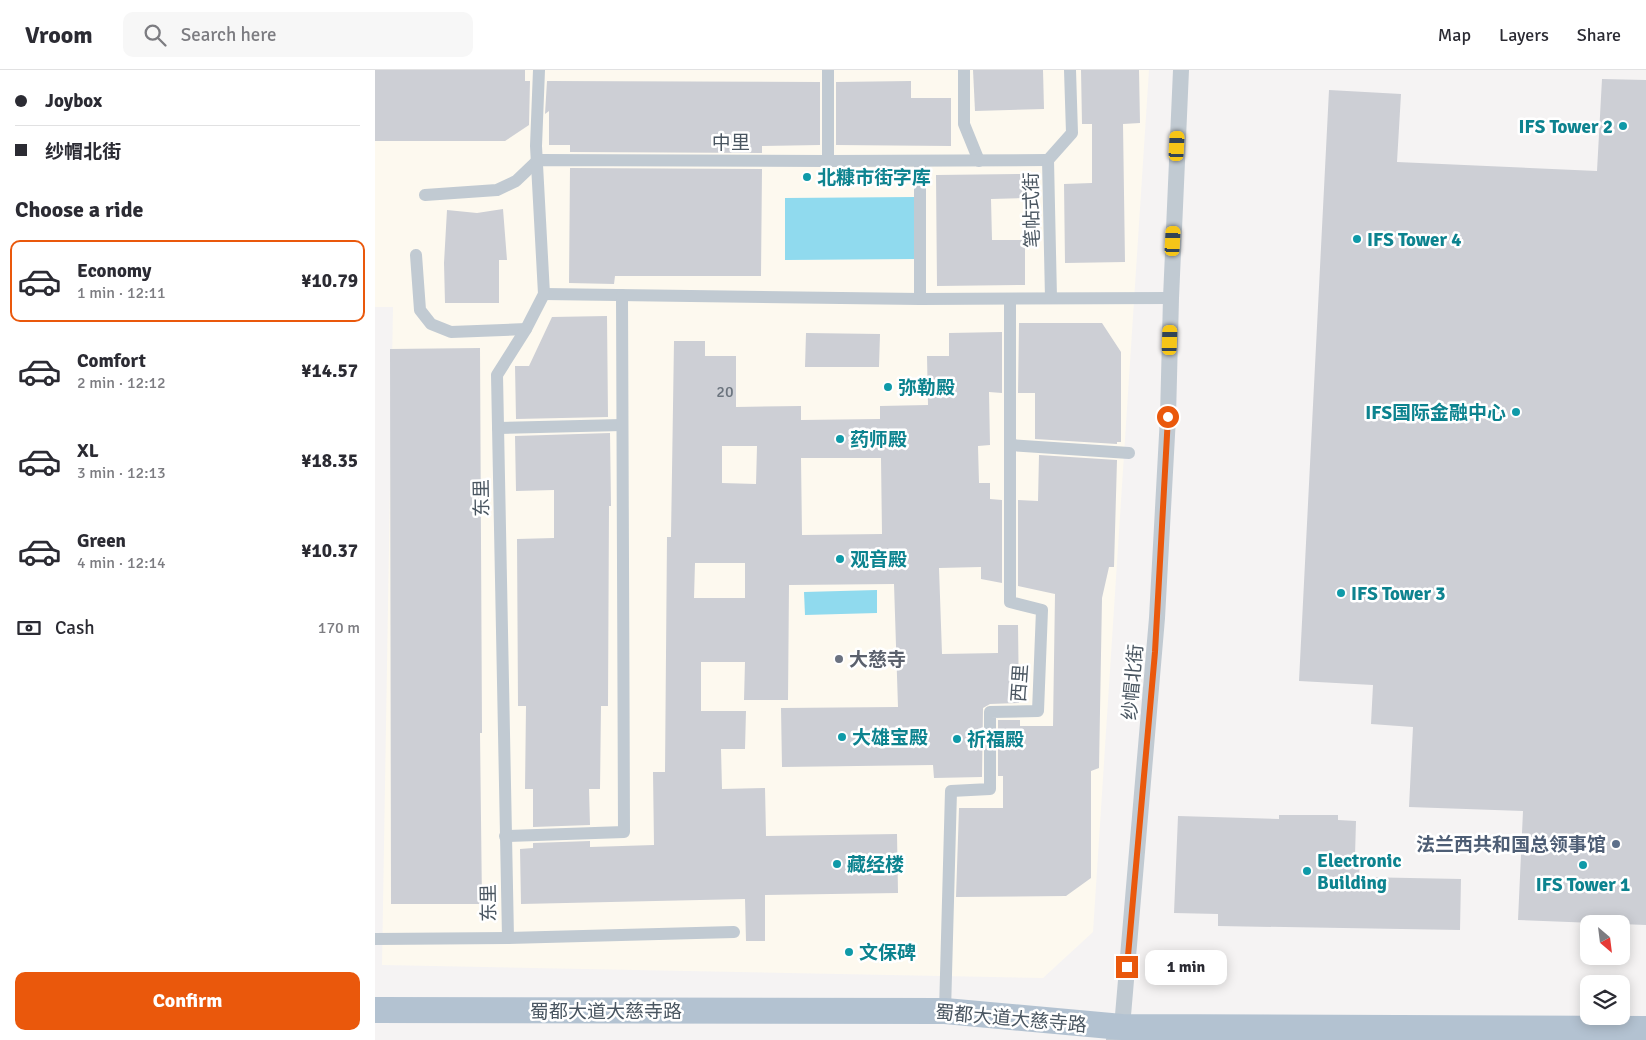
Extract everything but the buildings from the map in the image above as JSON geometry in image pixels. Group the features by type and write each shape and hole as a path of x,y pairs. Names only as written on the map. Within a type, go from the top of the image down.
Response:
{"main road":[{"name":"蜀都大道大慈寺路","path":"375,1010 945,1011 1118,1033 1646,1029"}],"street":[{"path":"539,70 536,146 545,294 920,299 1171,298"},
{"path":"828,70 828,161"},
{"path":"964,70 964,124 979,161"},
{"name":"笔帖式街","path":"1051,298 1048,160 1072,133 1070,70"},
{"name":"纱帽北街","path":"1118,1033 1157,618 1168,417 1181,70"},
{"path":"425,195 497,190 516,182 538,160"},
{"name":"中里","path":"538,160 1048,160"},
{"path":"919,161 920,299"},
{"path":"416,255 420,310 431,324 451,332 526,329"},
{"name":"东里","path":"508,938 497,375 545,294"},
{"path":"505,836 624,832 622,295"},
{"name":"西里","path":"945,1011 951,791 989,789 990,712 1038,712 1042,610 1010,602 1010,299"},
{"path":"498,428 622,425"},
{"path":"1009,445 1129,454"},
{"path":"375,939 508,938 734,932"}],"shaded area":[{"path":"375,70 1149,70 1093,932 1043,978 382,965 393,307 375,307"}],"water":[{"path":"915,197 916,259 785,260 785,198"},
{"path":"877,590 877,613 805,615 804,592"}],"place":[{"name":"IFS Tower 2","path":"1623,126"},
{"name":"北糠市街字库","path":"807,177"},
{"name":"IFS Tower 4","path":"1357,239"},
{"name":"弥勒殿","path":"888,387"},
{"name":"IFS国际金融中心","path":"1516,412"},
{"name":"药师殿","path":"840,439"},
{"name":"观音殿","path":"840,559"},
{"name":"IFS Tower 3","path":"1341,593"},
{"name":"大慈寺","path":"839,659"},
{"name":"大雄宝殿","path":"842,737"},
{"name":"祈福殿","path":"957,739"},
{"name":"法兰西共和国总领事馆","path":"1616,844"},
{"name":"藏经楼","path":"837,864"},
{"name":"IFS Tower 1","path":"1583,865"},
{"name":"Electronic Building","path":"1307,871"},
{"name":"文保碑","path":"849,952"}],"route":[{"path":"1127,967 1155,652 1168,417"}]}
